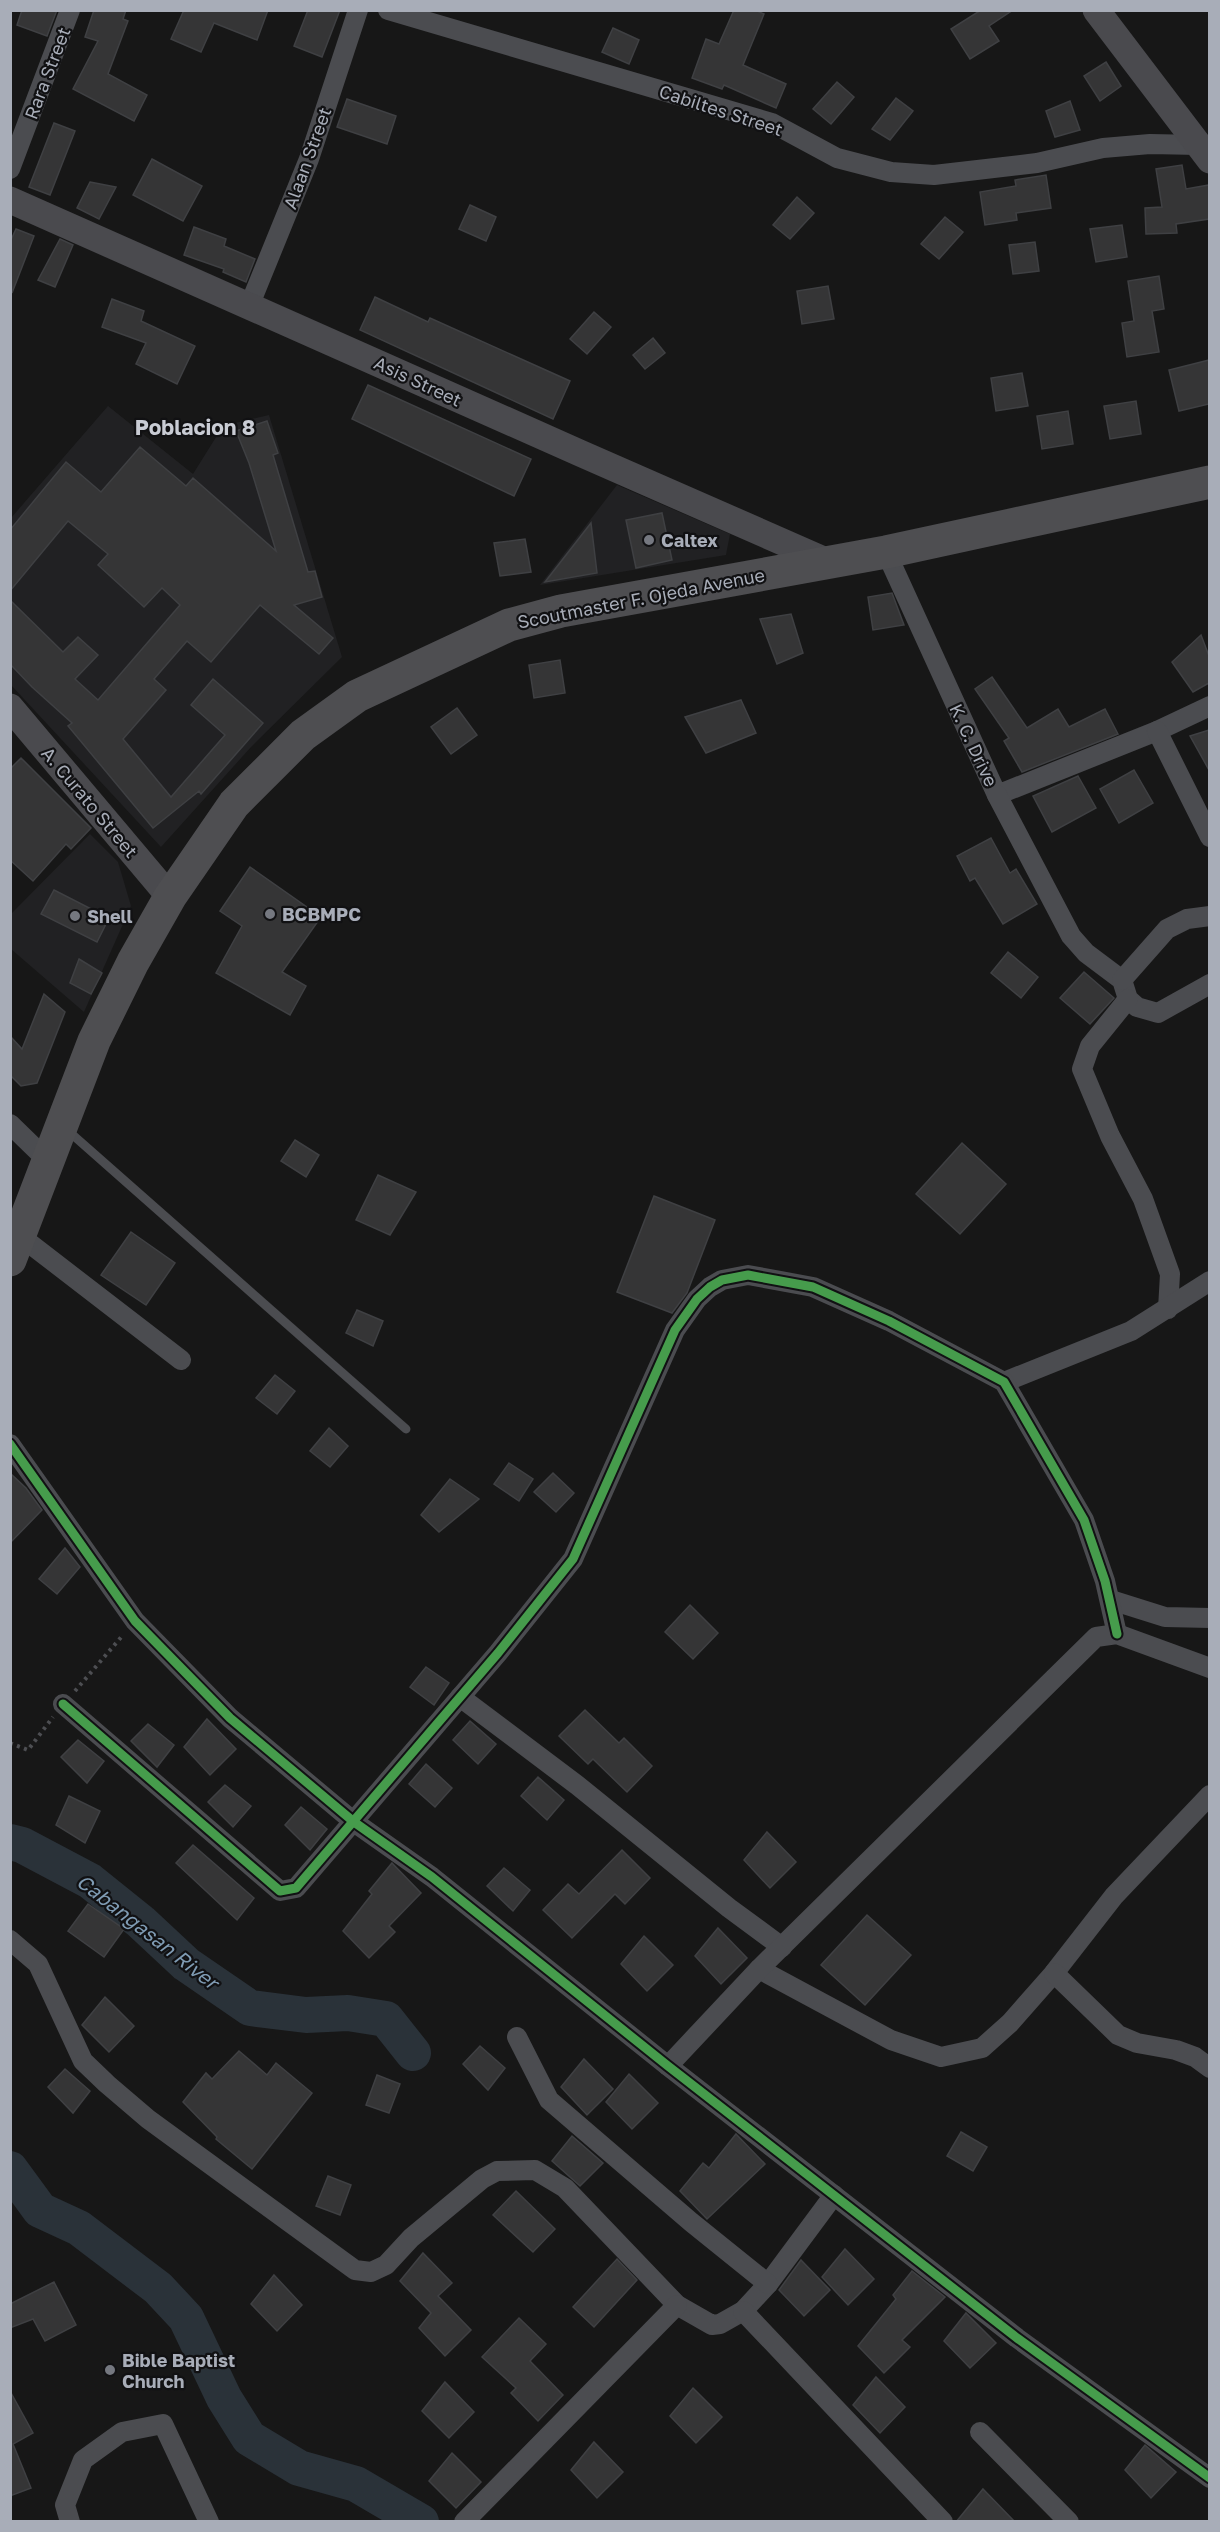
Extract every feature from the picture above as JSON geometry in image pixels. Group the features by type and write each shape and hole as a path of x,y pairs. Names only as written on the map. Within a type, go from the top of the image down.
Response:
{"highway":[{"name":"Scoutmaster F. Ojeda Avenue","path":"16,1248 94,1041 133,962 170,897 234,804 303,735 357,696 508,625 561,611 826,561 886,552 1209,482"}],"main road":[{"path":"1096,10 1204,153"},
{"name":"Asis Street","path":"10,200 250,304 545,440 826,561"},
{"name":"A. Curato Street","path":"10,707 170,897"}],"street":[{"name":"Rara Street","path":"10,169 70,10"},
{"name":"Alaan Street","path":"250,304 309,159 358,10"},
{"name":"Cabiltes Street","path":"388,10 772,123 837,158 891,172 934,175 1037,163 1103,148 1150,144 1204,153"},
{"name":"K. C. Drive","path":"886,552 998,795 1157,731 1209,706"},
{"path":"1157,731 1209,837"},
{"path":"998,795 1071,936 1086,953 1122,980 1128,999 1137,1006 1158,1013 1209,984"},
{"path":"1122,980 1167,929 1186,919 1209,916"},
{"path":"1128,999 1090,1046 1082,1069 1110,1136 1143,1199 1159,1242 1170,1274 1168,1309"},
{"path":"10,1124 48,1161"},
{"path":"16,1248 181,1360"},
{"path":"63,1704 280,1891 296,1888 305,1881 460,1697 573,1559 675,1330 697,1299 722,1280 748,1275 813,1287 889,1321 1004,1382 1084,1520 1111,1600 1117,1634"},
{"path":"1004,1382 1131,1331 1209,1281"},
{"path":"10,1444 75,1532 135,1621 230,1718 354,1822 432,1877 668,2066 1017,2338 1209,2478"},
{"path":"1111,1600 1164,1617 1209,1618"},
{"path":"668,2066 759,1969 1096,1637 1117,1634 1209,1668"},
{"path":"460,1697 578,1785 729,1908 782,1947"},
{"path":"759,1969 881,2035 941,2057 982,2048 1010,2023 1054,1973 1113,1896 1209,1794"},
{"path":"10,1940 38,1964 83,2061 107,2084 148,2119 335,2258 355,2270 372,2272 386,2265 411,2238 482,2179 497,2170 535,2170 565,2188 677,2305 712,2325 720,2324 743,2311 768,2284 834,2195"},
{"path":"1054,1973 1118,2035 1137,2043 1176,2050 1195,2057 1209,2068"},
{"path":"517,2037 549,2100 691,2222 768,2284"},
{"path":"464,2522 677,2305"},
{"path":"743,2311 943,2522"},
{"path":"70,2522 65,2505 82,2460 122,2432 163,2424 209,2522"},
{"path":"980,2432 1069,2522"}],"lane":[{"path":"62,1125 406,1429"}],"shaded area":[{"path":"108,406 193,474 223,426 269,415 342,657 251,747 161,847 11,685 11,518"},
{"path":"617,485 730,534 726,555 540,585"},
{"path":"90,834 118,862 131,906 84,1012 11,949 11,914"}],"building":[{"path":"22,10 57,10 47,36 17,25"},
{"path":"94,10 126,10 123,19 128,21 108,74 147,95 134,121 73,89 98,41 85,37"},
{"path":"184,10 268,10 257,40 214,23 201,52 171,39"},
{"path":"308,10 340,10 322,57 294,46"},
{"path":"734,10 755,10 764,14 743,65 786,84 776,108 724,85 722,89 692,78 706,39 719,44"},
{"path":"981,10 1013,10 989,26 999,41 970,59 951,29"},
{"path":"613,28 639,40 629,64 602,52"},
{"path":"1106,62 1121,86 1100,101 1084,76"},
{"path":"837,82 854,97 831,124 813,109"},
{"path":"896,98 913,111 890,140 872,129"},
{"path":"347,99 396,116 387,144 337,127"},
{"path":"1070,101 1080,130 1055,137 1046,111"},
{"path":"54,123 75,131 50,195 29,187"},
{"path":"152,159 202,186 183,221 133,195"},
{"path":"1182,165 1186,189 1209,185 1209,219 1176,224 1177,233 1146,234 1145,208 1162,207 1156,169"},
{"path":"1046,175 1051,208 1016,213 1017,220 985,225 980,192 1016,186 1015,180"},
{"path":"90,182 116,187 99,219 77,208"},
{"path":"797,197 814,213 790,239 773,225"},
{"path":"470,205 496,217 486,241 459,229"},
{"path":"945,217 963,232 939,259 921,244"},
{"path":"1122,225 1127,257 1096,262 1090,229"},
{"path":"194,227 226,239 224,246 255,259 246,282 223,272 224,269 184,255"},
{"path":"16,229 34,236 12,293 10,242"},
{"path":"60,239 73,245 55,287 38,280"},
{"path":"1035,242 1039,271 1013,274 1009,245"},
{"path":"1159,276 1164,309 1152,311 1159,352 1127,357 1122,323 1134,321 1128,281"},
{"path":"828,286 834,319 802,324 797,291"},
{"path":"375,297 428,322 430,318 570,381 553,419 360,330"},
{"path":"112,299 144,311 141,321 195,346 177,384 136,364 146,343 102,327"},
{"path":"594,312 611,327 587,354 570,339"},
{"path":"653,338 665,353 645,369 633,355"},
{"path":"1209,360 1209,404 1179,411 1169,370"},
{"path":"1022,373 1028,406 996,411 991,378"},
{"path":"368,385 531,459 514,496 352,419"},
{"path":"1136,401 1141,434 1110,439 1104,406"},
{"path":"1068,411 1073,444 1042,449 1037,416"},
{"path":"267,421 278,453 273,455 308,572 315,571 322,597 294,605 333,638 319,654 260,605 211,662 187,641 154,679 166,690 123,739 171,797 225,735 191,705 213,679 263,723 201,794 199,791 153,828 68,726 72,723 10,664 10,600 63,652 78,637 98,655 75,679 98,700 180,605 162,588 144,607 98,565 108,554 68,521 10,591 10,530 66,462 101,492 140,447 186,486 193,478 276,551 249,463 236,431"},
{"name":"Caltex","path":"662,513 672,560 636,568 626,520"},
{"path":"591,523 597,573 545,582"},
{"path":"525,539 531,572 500,576 494,543"},
{"path":"892,593 904,625 873,630 868,597"},
{"path":"791,614 803,653 777,664 760,619"},
{"path":"1201,635 1209,656 1209,683 1193,692 1172,662"},
{"path":"560,660 565,693 534,698 529,665"},
{"path":"992,677 1027,728 1058,709 1069,727 1105,709 1118,734 1022,772 1004,741 1009,738 975,689"},
{"path":"741,700 756,733 706,753 685,717"},
{"path":"457,708 477,735 451,754 431,727"},
{"path":"1209,730 1209,770 1190,736"},
{"path":"21,758 91,828 71,849 66,844 33,881 10,860 10,769"},
{"path":"1134,770 1153,803 1119,823 1100,789"},
{"path":"1078,776 1096,808 1052,832 1033,796"},
{"path":"991,838 1010,873 1016,869 1037,904 1003,924 975,878 970,881 957,856"},
{"path":"250,867 321,917 282,972 306,986 290,1015 216,973 242,926 220,911"},
{"name":"Shell","path":"54,890 109,918 97,942 41,914"},
{"path":"1008,952 1038,977 1021,998 991,973"},
{"path":"79,959 102,973 91,994 70,983"},
{"path":"1084,972 1114,998 1090,1024 1060,998"},
{"path":"44,994 65,1012 37,1083 21,1086 10,1075 10,1036 22,1049"},
{"path":"295,1140 319,1155 306,1177 281,1161"},
{"path":"962,1143 1006,1184 960,1234 916,1194"},
{"path":"378,1175 416,1192 390,1235 356,1220"},
{"path":"654,1196 715,1220 687,1293 672,1313 617,1292"},
{"path":"131,1232 175,1263 146,1305 101,1275"},
{"path":"357,1310 383,1321 373,1346 346,1333"},
{"path":"275,1375 295,1391 277,1414 256,1398"},
{"path":"329,1428 348,1446 330,1467 310,1451"},
{"path":"509,1463 533,1479 519,1501 494,1484"},
{"path":"10,1473 26,1488 42,1510 10,1543"},
{"path":"553,1473 574,1493 556,1512 534,1492"},
{"path":"450,1479 479,1499 439,1532 421,1515"},
{"path":"65,1548 80,1567 57,1594 39,1579"},
{"path":"690,1605 718,1633 693,1659 665,1632"},
{"path":"426,1667 449,1683 434,1705 410,1687"},
{"path":"585,1710 619,1743 624,1738 652,1766 627,1792 593,1759 588,1764 559,1736"},
{"path":"207,1719 236,1749 210,1775 184,1747"},
{"path":"470,1721 496,1744 478,1764 453,1740"},
{"path":"148,1724 174,1745 157,1767 131,1741"},
{"path":"78,1740 104,1761 87,1783 61,1757"},
{"path":"426,1764 452,1788 435,1807 409,1784"},
{"path":"538,1777 564,1800 547,1820 521,1796"},
{"path":"225,1785 251,1806 233,1827 208,1802"},
{"path":"69,1796 100,1811 85,1843 56,1825"},
{"path":"301,1807 327,1829 310,1850 285,1825"},
{"path":"767,1832 796,1862 770,1888 744,1860"},
{"path":"193,1845 254,1898 237,1920 176,1863"},
{"path":"622,1850 650,1878 625,1904 615,1894 572,1938 543,1910 568,1884 579,1894"},
{"path":"392,1863 421,1893 389,1926 395,1932 369,1958 343,1931 372,1894 369,1891"},
{"path":"504,1868 530,1890 513,1911 487,1886"},
{"path":"88,1904 124,1929 104,1957 68,1931"},
{"path":"867,1915 911,1955 865,2005 821,1965"},
{"path":"718,1928 747,1958 721,1984 695,1956"},
{"path":"644,1936 673,1965 647,1991 621,1964"},
{"path":"105,1997 134,2026 109,2052 82,2025"},
{"path":"480,2046 505,2068 488,2090 463,2064"},
{"path":"239,2051 267,2075 276,2063 312,2093 252,2169 216,2139 217,2137 183,2102 206,2073 212,2079"},
{"path":"584,2059 613,2089 587,2115 561,2087"},
{"path":"65,2069 90,2091 73,2113 48,2087"},
{"path":"629,2074 658,2103 632,2129 606,2102"},
{"path":"377,2075 400,2084 389,2113 366,2105"},
{"path":"961,2132 987,2147 973,2171 947,2156"},
{"path":"736,2134 765,2164 707,2219 680,2191 703,2163 709,2168"},
{"path":"572,2136 603,2163 580,2186 552,2161"},
{"path":"328,2176 351,2185 340,2215 316,2206"},
{"path":"516,2191 555,2229 533,2252 493,2215"},
{"path":"845,2249 874,2279 848,2305 822,2277"},
{"path":"423,2253 452,2283 438,2296 471,2330 445,2356 419,2328 431,2313 400,2281"},
{"path":"617,2259 637,2280 594,2327 573,2307"},
{"path":"801,2260 830,2290 804,2316 779,2290"},
{"path":"912,2271 945,2297 902,2340 910,2347 884,2373 858,2346 896,2299 893,2295"},
{"path":"274,2275 302,2305 277,2331 251,2304"},
{"path":"54,2282 76,2325 45,2341 33,2319 10,2328 10,2304"},
{"path":"966,2313 996,2343 970,2368 944,2341"},
{"path":"519,2318 546,2344 530,2361 563,2395 538,2421 511,2393 516,2388 482,2357"},
{"path":"876,2377 905,2407 880,2433 853,2405"},
{"path":"445,2382 474,2412 449,2438 422,2411"},
{"path":"693,2388 722,2417 696,2443 670,2416"},
{"path":"10,2391 33,2433 13,2444 31,2488 10,2496"},
{"path":"594,2442 623,2472 597,2498 571,2470"},
{"path":"1145,2445 1176,2472 1151,2498 1125,2470"},
{"path":"452,2453 481,2482 456,2508 429,2481"},
{"path":"983,2489 1015,2522 956,2522"}],"waterway":[{"name":"Cabangasan River","path":"10,1842 22,1845 90,1881 141,1922 186,1964 250,2008 306,2015 348,2013 386,2019 413,2053"},
{"name":"Cabangasan River","path":"10,2169 40,2210 79,2228 158,2288 186,2318 224,2398 249,2438 299,2468 356,2484 421,2522"}],"cycle path":[{"path":"63,1704 280,1891 296,1888 498,1653 573,1559 675,1330 697,1299 710,1287 722,1280 748,1275 813,1287 889,1321 1004,1382 1084,1520 1105,1581 1117,1634"},
{"path":"10,1444 135,1621 230,1718 354,1822 432,1877 668,2066 1017,2338 1210,2478"}],"place":[{"name":"Caltex","path":"649,540"},
{"name":"BCBMPC","path":"270,914"},
{"name":"Shell","path":"75,916"},
{"name":"Bible Baptist Church","path":"110,2370"}],"district":[{"name":"Poblacion 8","path":"195,427"}]}
